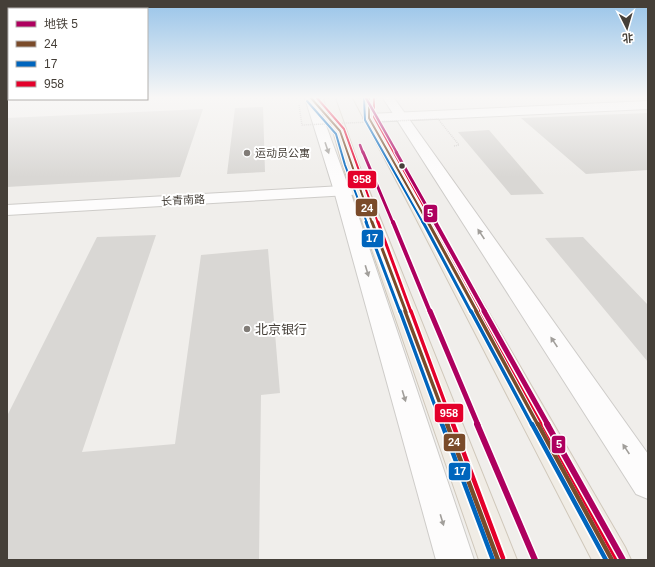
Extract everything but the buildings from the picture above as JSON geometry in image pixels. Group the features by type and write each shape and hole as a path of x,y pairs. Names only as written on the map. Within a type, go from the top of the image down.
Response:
{"main road":[{"path":"338,124 350,163 351,190 498,560"},
{"path":"377,124 414,197 612,560"}],"street":[{"path":"319,124 351,190 454,560"},
{"path":"333,124 340,131"},
{"path":"408,124 648,482"},
{"name":"长青南路","path":"7,210 351,190"}],"path":[{"path":"302,124 314,124"},
{"path":"442,124 459,145 454,146"}],"metro line":[{"name":"5","path":"381,124 623,560"},
{"name":"5","path":"360,145 535,560"}],"transit line":[{"name":"17","path":"328,124 336,134 345,165 493,560"},
{"name":"24","path":"334,124 340,131 350,163 498,560"},
{"name":"958","path":"340,124 344,129 503,558"},
{"name":"17","path":"368,124 410,199 606,560"},
{"name":"24","path":"373,124 414,197 612,560"},
{"name":"958","path":"378,124 616,558"}],"place":[{"name":"运动员公寓","path":"247,153"},
{"name":"北京银行","path":"247,329"}]}
